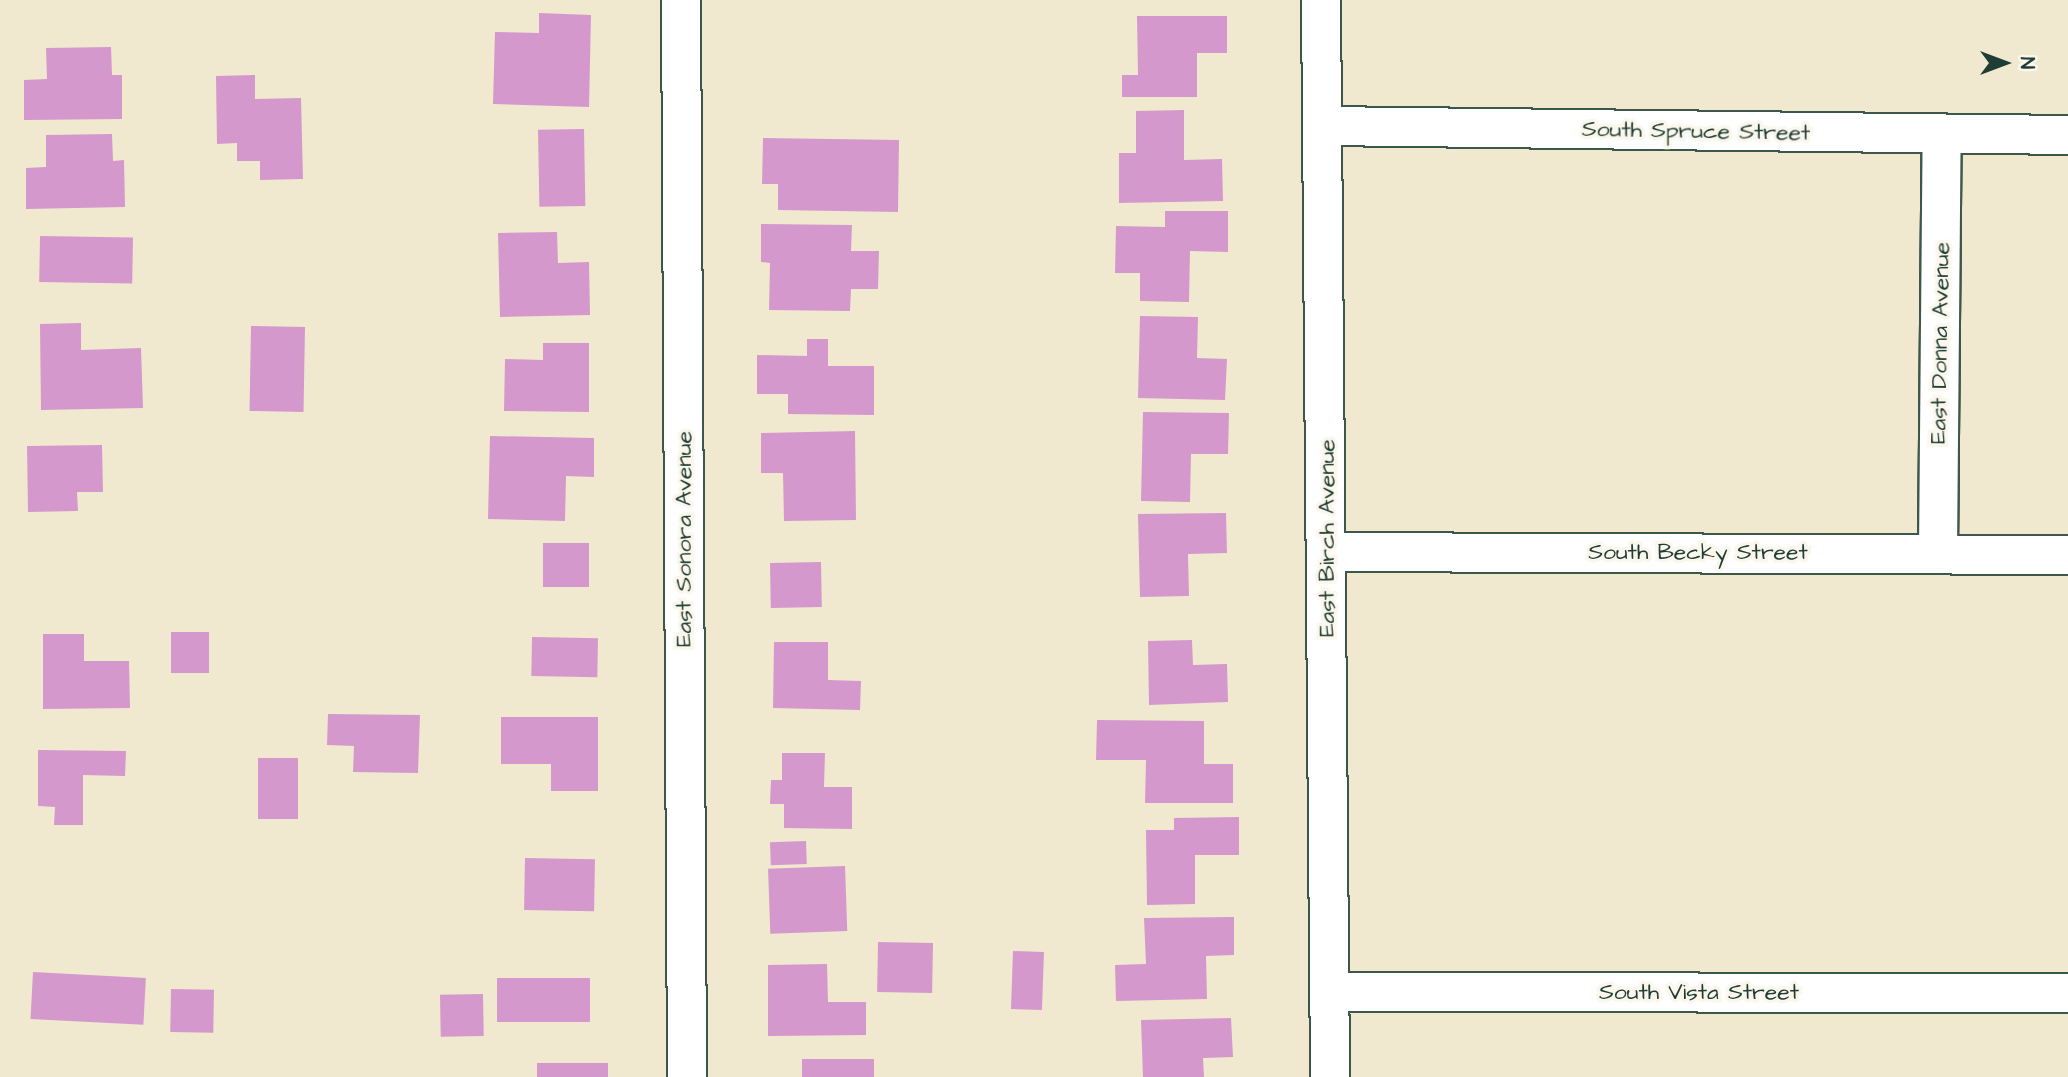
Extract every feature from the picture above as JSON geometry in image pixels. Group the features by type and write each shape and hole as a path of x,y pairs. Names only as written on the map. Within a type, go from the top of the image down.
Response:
{"street":[{"name":"East Sonora Avenue","path":"681,0 687,1077"},
{"name":"East Birch Avenue","path":"1321,0 1330,1077"},
{"name":"South Spruce Street","path":"1323,126 2068,135"},
{"name":"East Donna Avenue","path":"1938,553 1942,134"},
{"name":"South Becky Street","path":"1327,552 2068,555"},
{"name":"South Vista Street","path":"1331,992 2068,993"}],"building":[{"path":"539,13 591,15 589,107 493,104 495,32 539,33"},
{"path":"1137,16 1227,16 1227,53 1197,53 1197,97 1122,97 1122,75 1138,75"},
{"path":"111,47 112,75 122,75 122,119 24,120 24,80 47,79 46,48"},
{"path":"255,75 255,99 301,98 303,179 260,180 260,161 237,161 237,143 217,144 216,76"},
{"path":"1184,110 1184,160 1222,159 1223,201 1119,203 1119,153 1136,153 1136,111"},
{"path":"584,129 585,206 539,207 538,130"},
{"path":"112,134 113,161 124,160 125,207 26,209 26,168 46,167 46,135"},
{"path":"763,138 899,140 898,212 778,210 778,184 762,184"},
{"path":"1165,211 1228,211 1228,252 1190,251 1189,302 1140,301 1140,273 1115,273 1116,226 1165,227"},
{"path":"761,224 852,225 851,251 879,251 878,289 851,289 850,311 769,310 770,263 761,262"},
{"path":"557,232 558,263 589,262 590,315 500,317 498,233"},
{"path":"40,236 133,238 132,284 39,282"},
{"path":"1140,316 1198,317 1197,358 1227,359 1225,400 1138,398"},
{"path":"81,323 81,350 141,348 143,408 41,410 40,324"},
{"path":"251,326 305,327 304,412 250,411"},
{"path":"807,339 828,339 828,366 874,366 874,415 788,414 788,394 757,394 757,355 807,356"},
{"path":"543,343 589,343 589,412 504,411 505,359 543,360"},
{"path":"1143,412 1229,413 1228,454 1191,454 1190,502 1141,501"},
{"path":"855,431 856,520 784,521 783,473 761,473 761,433"},
{"path":"490,436 594,438 594,477 566,476 565,521 488,519"},
{"path":"102,445 103,492 77,492 78,511 28,512 27,446"},
{"path":"1226,513 1227,553 1188,554 1189,596 1140,597 1138,514"},
{"path":"543,543 589,543 589,587 543,587"},
{"path":"821,562 822,607 771,608 770,563"},
{"path":"171,632 209,632 209,673 171,673"},
{"path":"43,634 84,634 84,661 129,661 130,708 43,709"},
{"path":"532,637 598,638 597,677 531,676"},
{"path":"1192,640 1193,665 1227,664 1228,702 1149,705 1148,641"},
{"path":"774,642 828,642 828,680 861,681 860,710 773,708"},
{"path":"328,714 420,715 418,773 353,772 354,746 327,745"},
{"path":"501,717 598,717 598,791 551,791 551,764 501,764"},
{"path":"1097,720 1204,721 1204,764 1233,764 1233,803 1145,803 1146,760 1096,760"},
{"path":"38,750 126,751 125,776 83,775 83,825 54,825 55,807 38,806"},
{"path":"782,753 825,753 824,787 852,787 852,829 784,828 784,804 770,804 771,780 782,780"},
{"path":"258,758 298,758 298,819 258,819"},
{"path":"1239,817 1239,855 1195,855 1195,904 1147,905 1146,830 1174,830 1174,818"},
{"path":"806,841 807,864 771,865 770,842"},
{"path":"525,858 595,859 594,911 524,910"},
{"path":"845,866 847,931 770,934 768,869"},
{"path":"1234,917 1234,955 1206,956 1207,999 1116,1001 1115,965 1146,964 1144,918"},
{"path":"878,942 933,943 932,993 877,992"},
{"path":"1013,951 1044,952 1042,1010 1011,1009"},
{"path":"827,964 828,1002 866,1002 866,1035 768,1036 768,965"},
{"path":"33,972 146,978 143,1025 31,1019"},
{"path":"497,978 590,978 590,1022 497,1022"},
{"path":"171,989 214,990 213,1033 170,1032"},
{"path":"483,994 484,1036 441,1037 440,995"},
{"path":"1231,1018 1233,1057 1203,1058 1204,1077 1143,1077 1141,1020"},
{"path":"802,1059 874,1059 874,1077 802,1077"},
{"path":"537,1063 608,1063 608,1077 537,1077"}]}
